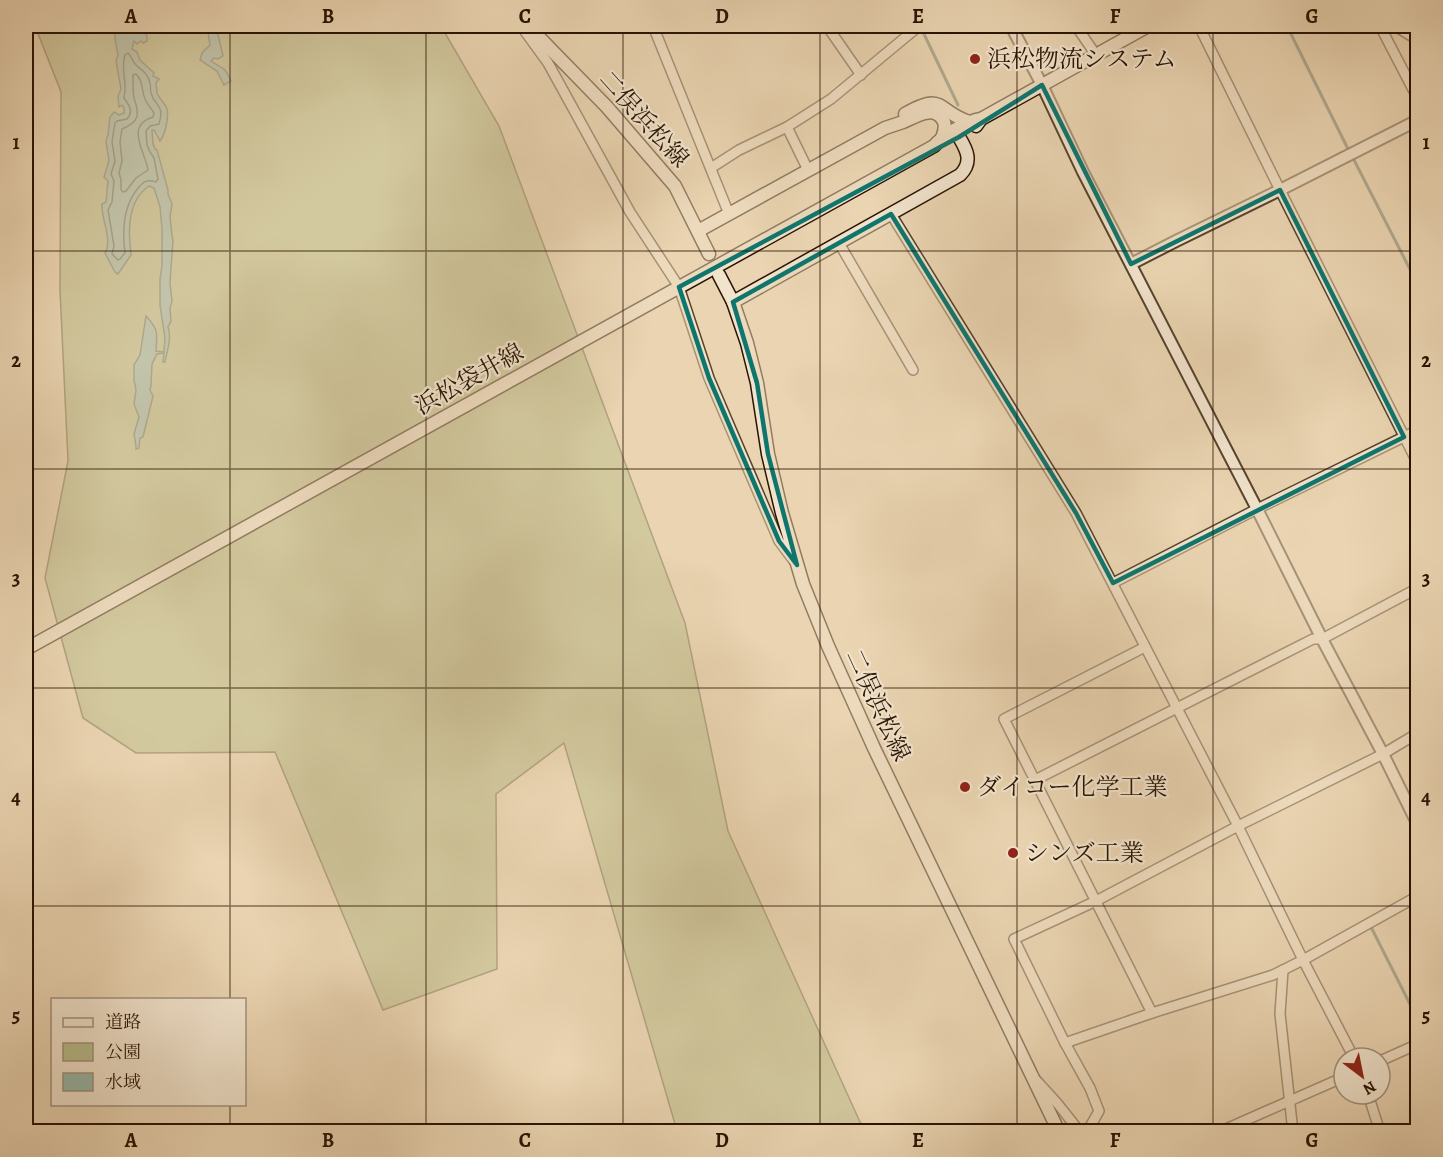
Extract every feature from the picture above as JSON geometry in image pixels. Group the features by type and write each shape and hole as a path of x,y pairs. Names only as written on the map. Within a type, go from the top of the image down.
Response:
{"main road":[{"name":"二俣浜松線","path":"528,26 607,107 675,186 709,254"},
{"name":"浜松袋井線","path":"26,649 1148,26"},
{"path":"885,129 909,111 928,103 942,106 957,118 975,121"},
{"path":"698,231 885,129 925,112 941,116 944,122 945,130 938,142"},
{"name":"浜松袋井線","path":"938,142 942,145 959,137 975,127 975,121"},
{"path":"733,302 949,182 964,171 969,162 967,152 959,137"},
{"name":"二俣浜松線","path":"719,275 733,302 747,343 757,383 768,454 782,513 803,584 828,646 870,738 1059,1131"}],"street":[{"path":"521,26 548,63 630,212 679,287 709,378 779,541 797,565"},
{"path":"653,26 729,214"},
{"path":"826,26 861,75"},
{"path":"711,168 739,150 787,127 831,99 919,26"},
{"path":"1011,26 1083,172 1418,825"},
{"path":"1076,26 1096,55"},
{"path":"1199,26 1418,464"},
{"path":"1380,26 1418,99"},
{"path":"1395,26 1418,40"},
{"path":"1131,264 1418,120"},
{"path":"787,127 808,170"},
{"path":"891,214 1076,513 1238,826 1348,1046"},
{"path":"839,243 913,370"},
{"path":"1113,583 1418,430"},
{"path":"1035,780 1313,639 1322,639 1418,588"},
{"path":"1145,647 1004,719 1152,1013"},
{"path":"1087,1131 1099,1111 1090,1088 1065,1043 1014,939 1096,900 1383,754 1418,733"},
{"path":"1065,1043 1273,975 1418,896"},
{"path":"1283,970 1280,1014 1293,1131"},
{"path":"1392,1056 1418,1044"},
{"path":"1032,1075 1080,1131"},
{"path":"1219,1131 1332,1082"},
{"path":"1372,1106 1380,1131"}],"highlighted area":[{"path":"1042,85 1131,264 1280,190 1404,437 1113,583 1076,513 891,214 733,302 757,383 768,454 797,565 779,541 709,378 679,287 959,137"}],"green space":[{"path":"35,26 441,26 499,126 685,623 728,831 866,1131 677,1131 564,743 496,794 497,969 383,1010 275,752 136,753 83,718 45,578 68,461 60,290 61,92"}],"water":[{"path":"115,26 143,26 147,37 147,41 143,43 141,41 137,44 134,41 132,49 154,73 153,76 159,79 156,83 157,93 166,107 167,121 160,141 152,130 153,144 157,150 172,204 170,217 173,240 170,283 172,301 171,321 168,327 169,340 165,362 163,362 164,353 157,354 152,364 150,390 153,396 143,437 140,438 139,448 136,449 134,434 139,417 134,404 136,390 134,365 140,355 146,316 156,332 156,351 164,352 165,338 160,305 162,228 160,207 154,188 149,186 136,200 133,208 129,236 131,255 118,274 115,272 105,253 108,242 102,204 106,202 108,181 104,177 109,161 106,141 110,117 114,112 119,115 124,113 122,105 119,107 118,96 121,89 116,61 118,55"},
{"path":"207,26 216,26 223,56 211,61 227,72 231,81 224,85 217,71 200,60 202,53 210,45"}],"waterway":[{"path":"930,26 923,32 958,105"},
{"path":"1287,26 1348,149"},
{"path":"1411,26 1418,30"},
{"path":"1353,158 1418,285"},
{"path":"1373,926 1371,927 1418,1020"}],"place":[{"name":"浜松物流システム","path":"975,59"},
{"name":"ダイコー化学工業","path":"965,787"},
{"name":"シンズ工業","path":"1013,853"}]}
